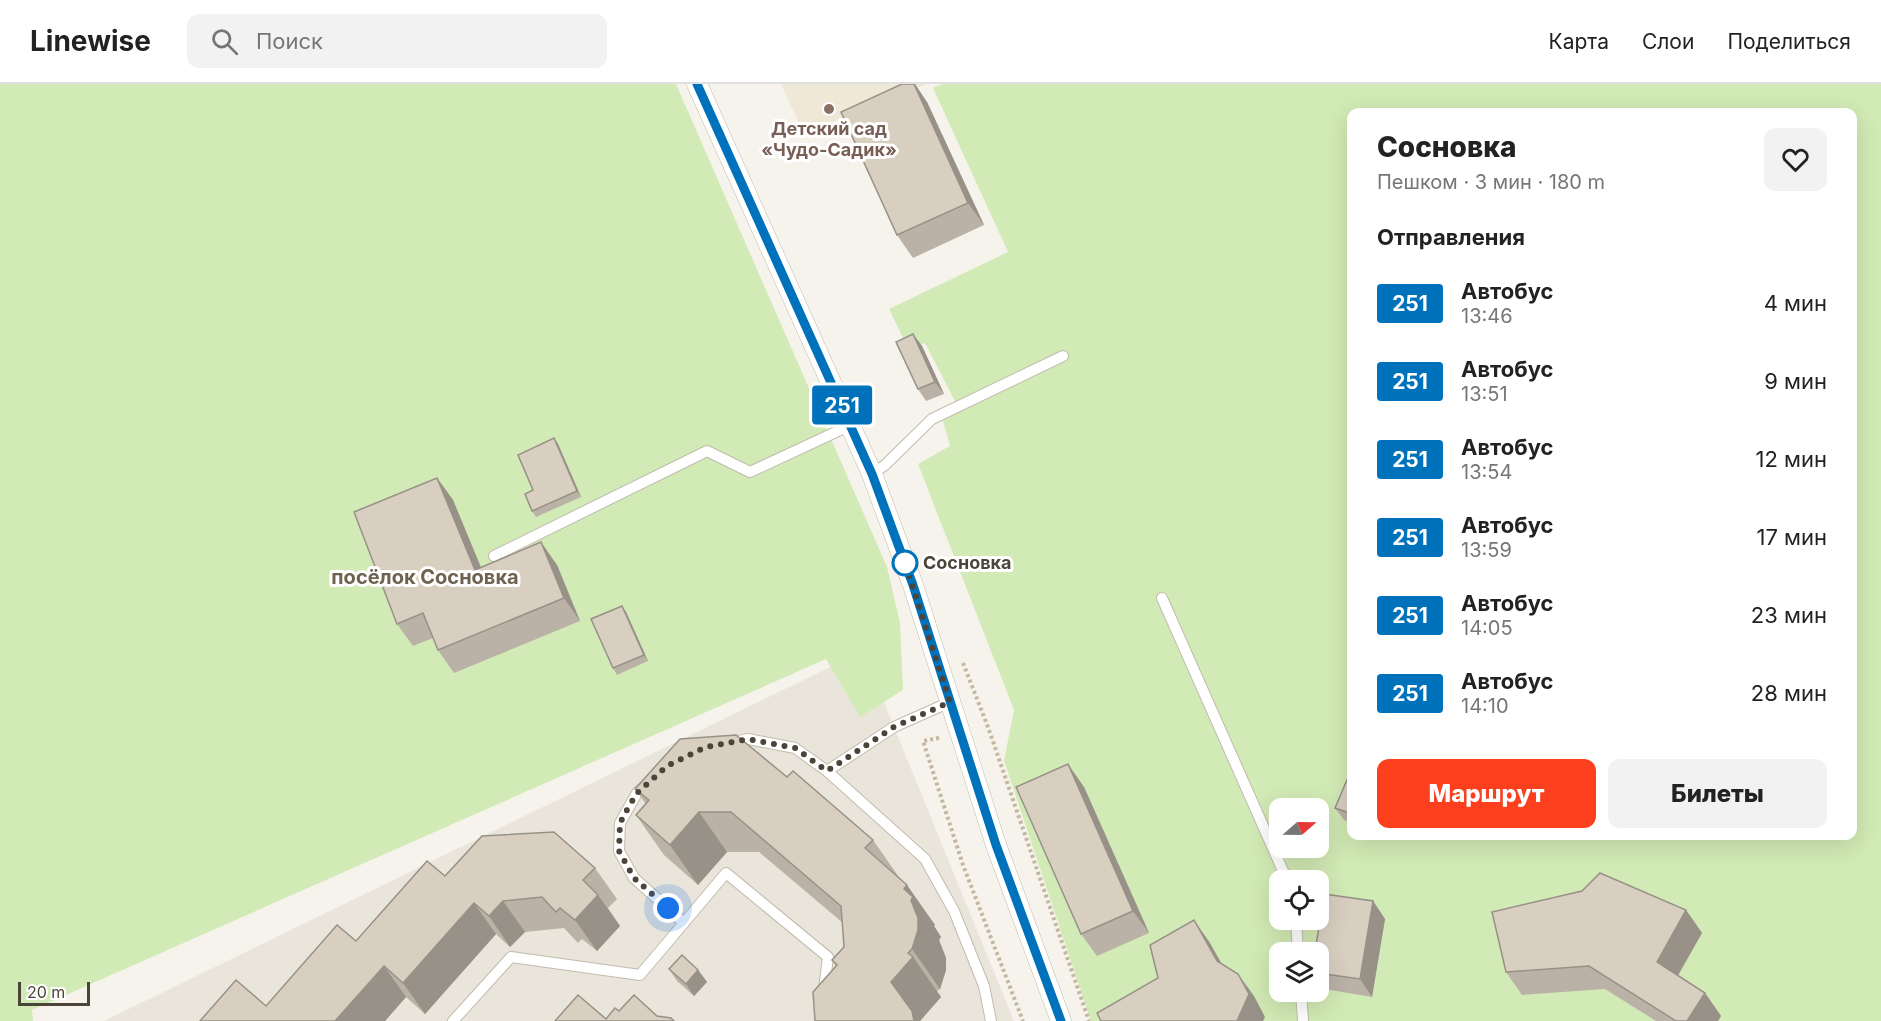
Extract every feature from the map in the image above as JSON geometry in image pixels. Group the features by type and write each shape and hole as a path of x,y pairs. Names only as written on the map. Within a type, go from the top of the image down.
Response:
{"street":[{"path":"697,84 872,474 913,585 996,845 1061,1021"}],"lane":[{"path":"872,474 885,465 932,419 1063,356"},
{"path":"494,556 706,451 750,472 851,425"},
{"path":"1162,598 1283,870"},
{"path":"827,771 894,727 950,702"},
{"path":"717,745 748,739 795,748 827,771 925,859 954,911 984,986 991,1021"},
{"path":"652,780 637,793 620,823 619,851 634,878 684,922"},
{"path":"453,1021 511,957 640,975 726,873 828,957 821,1003"},
{"path":"1302,1002 1303,1021"}],"path":[{"path":"988,727 1089,1021"},
{"path":"923,741 963,865 1023,1021"}],"shaded area":[{"name":"Детский сад «Чудо-Садик»","path":"781,84 927,84 804,134"},
{"path":"863,651 1014,1021 104,1021"}],"green space":[{"path":"0,84 676,84 887,567 900,623 903,690 860,717 826,659 32,1010 33,1021 0,1021"},
{"path":"942,84 1881,84 1881,1021 1091,1021 1004,761 1014,710 918,464 950,446 943,421 955,401 925,343 908,348 889,309 1008,252 933,88"}],"building":[{"path":"902,84 914,84 968,203 897,235 841,112"},
{"path":"913,334 935,382 918,389 896,342"},
{"path":"554,438 577,491 532,511 525,494 533,490 518,455"},
{"path":"437,478 475,570 541,542 564,598 438,650 423,613 397,624 354,512"},
{"path":"622,606 644,655 613,668 591,619"},
{"path":"736,735 787,777 793,771 873,840 865,848 907,885 904,889 913,897 911,900 918,918 918,930 912,949 908,953 913,957 891,982 912,1011 914,1021 815,1021 813,992 837,965 832,960 844,947 841,906 731,812 699,812 670,845 636,815 649,800 635,789 680,739"},
{"path":"1068,764 1133,911 1081,934 1016,787"},
{"path":"1347,780 1347,812 1335,808"},
{"path":"554,832 595,868 583,880 598,895 575,920 560,908 556,912 542,897 503,901 489,916 474,903 403,983 384,966 335,1021 200,1021 236,980 266,1006 337,925 356,941 427,861 445,876 482,836"},
{"path":"1600,873 1686,910 1657,962 1705,993 1687,1021 1676,1021 1589,966 1506,972 1492,912 1582,891"},
{"path":"1329,895 1373,901 1360,979 1329,975 1329,942 1317,942 1318,930 1329,930"},
{"path":"1194,920 1217,961 1238,974 1249,994 1237,1021 1101,1021 1097,1013 1158,978 1150,945"},
{"path":"682,955 698,970 686,984 669,969"},
{"path":"578,995 606,1019 615,1008 619,1011 634,995 657,1016 671,1018 674,1021 555,1021"}],"bus line":[{"name":"251","path":"697,84 872,474 913,585 996,845 1061,1021"}],"place":[{"name":"Детский сад «Чудо-Садик»","path":"829,109"},
{"name":"Сосновка","path":"905,563"}],"district":[{"name":"посёлок Сосновка","path":"425,577"}],"route":[{"path":"668,908 634,878 619,851 620,823 628,808 637,793 667,766 706,747 748,739 795,748 827,771 894,727 950,702 905,563"}]}
